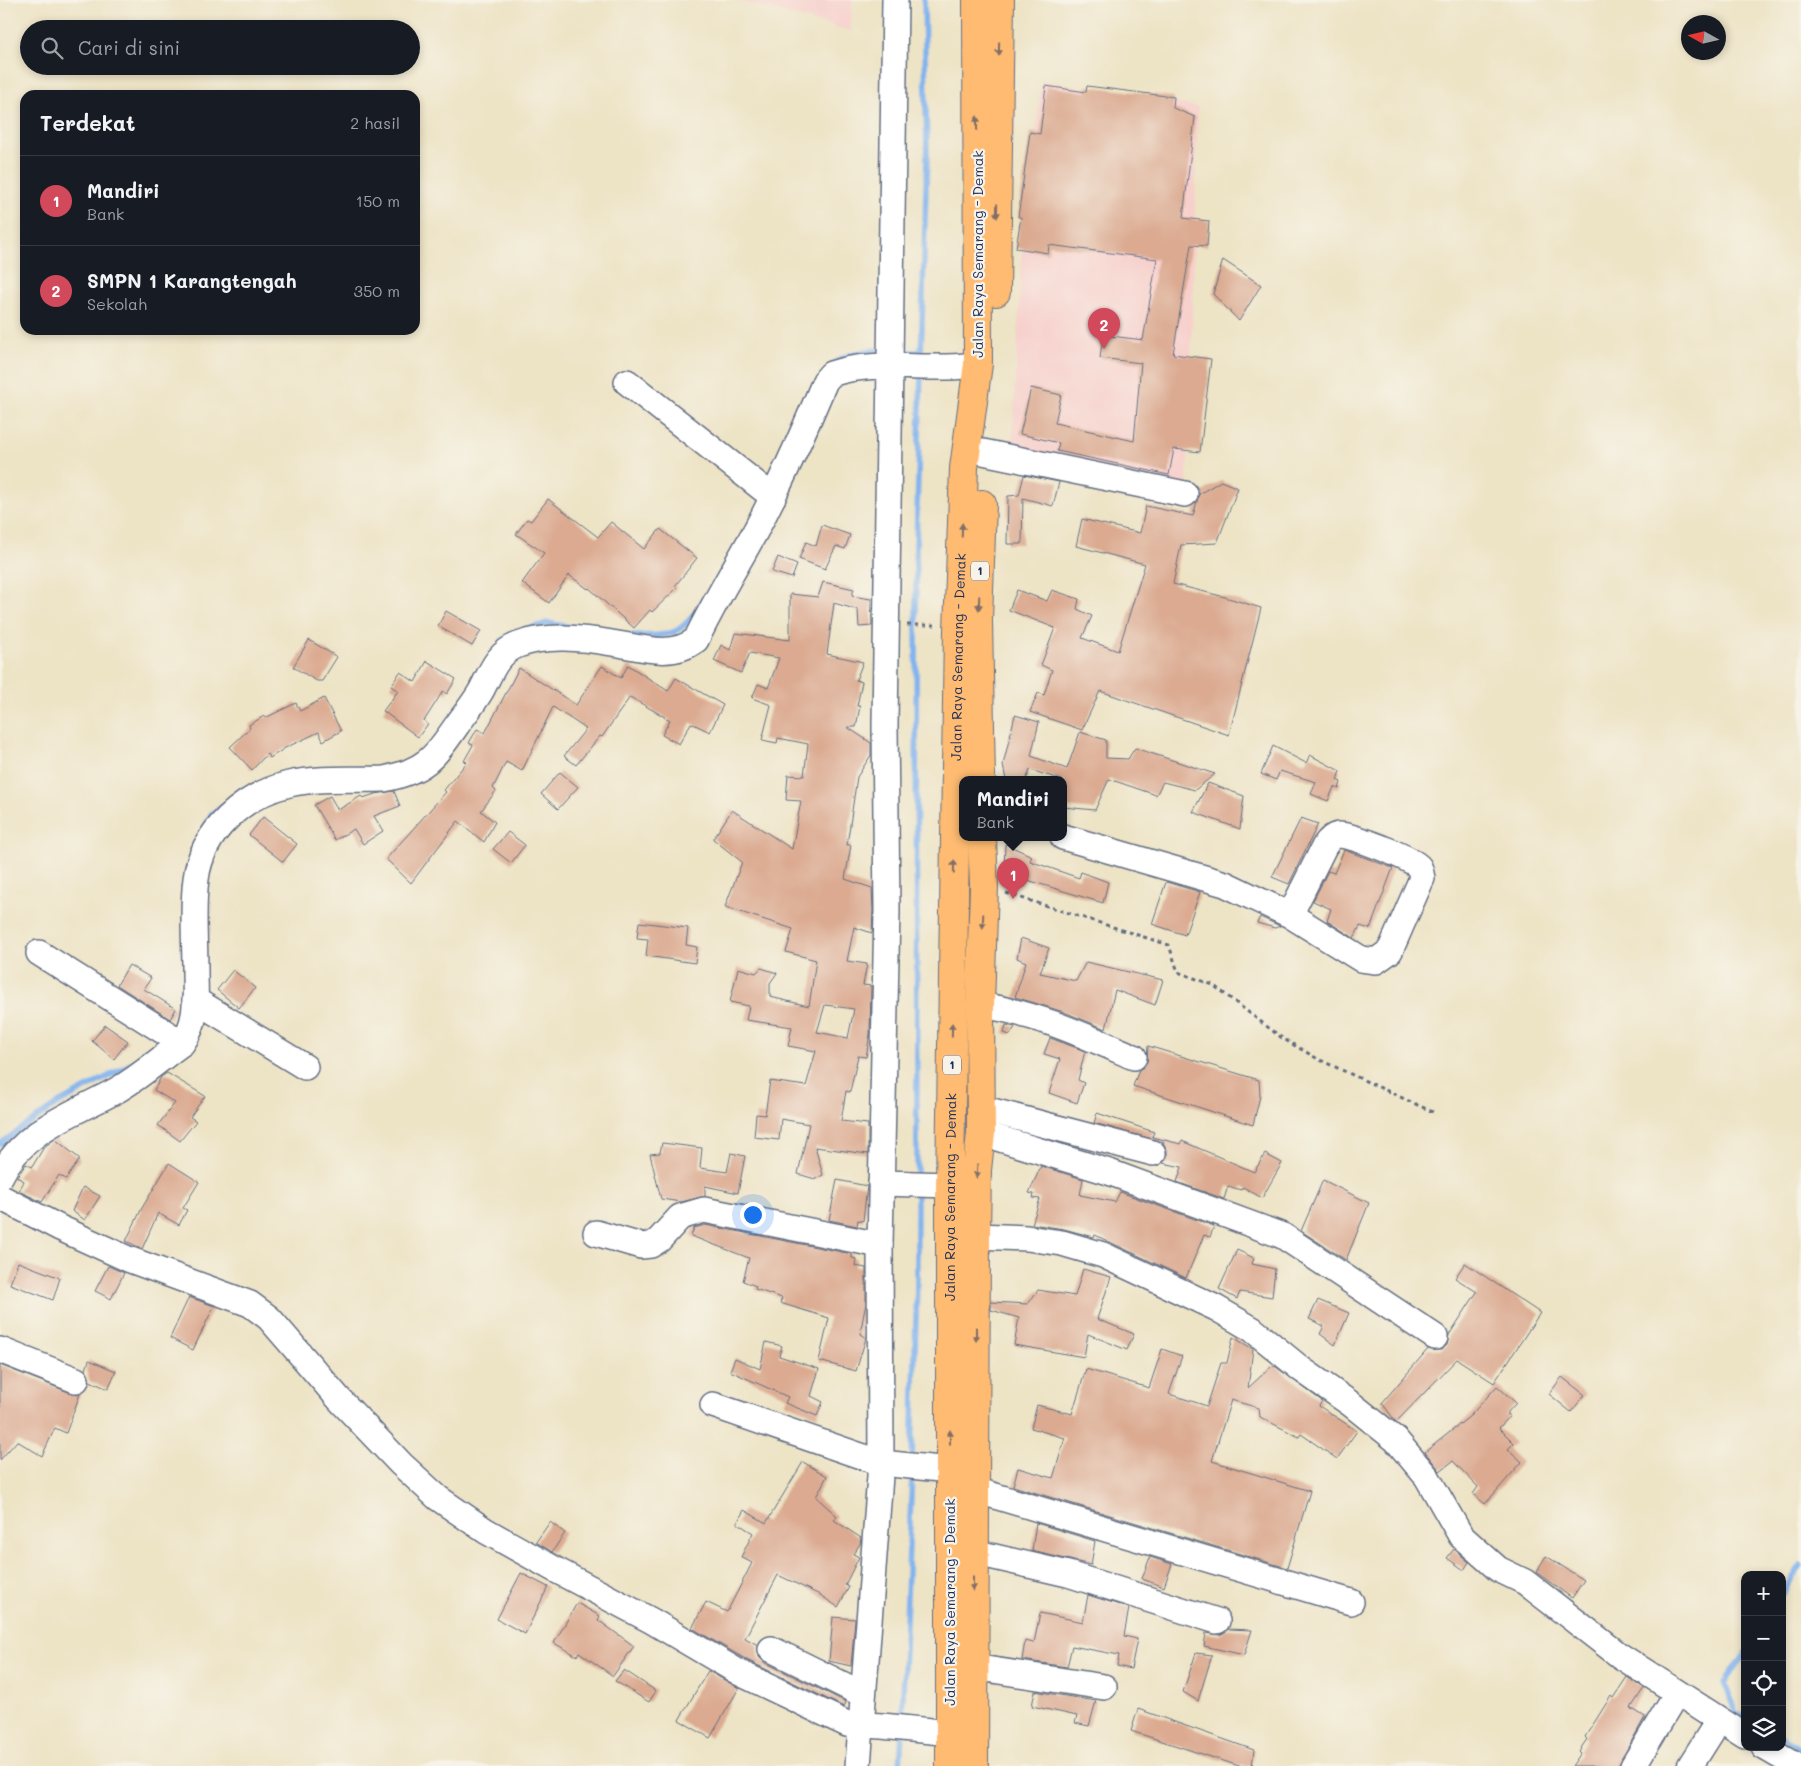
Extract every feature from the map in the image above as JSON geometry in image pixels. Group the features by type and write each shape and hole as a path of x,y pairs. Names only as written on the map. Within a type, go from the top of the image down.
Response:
{"highway":[{"name":"Jalan Raya Semarang - Demak","path":"974,1766 973,1552 975,1490 945,1184 958,630 969,366 977,0"},
{"name":"Jalan Raya Semarang - Demak","path":"981,776 978,620 984,452 996,363 1000,0"},
{"name":"Jalan Raya Semarang - Demak","path":"950,1766 944,1470 963,1366 976,1236 977,1170 981,1120 980,1005 984,886 982,841"}],"street":[{"path":"858,1766 871,1725 862,1694 884,1463 880,1245 886,1182 885,726 895,0"},
{"path":"0,1177 20,1148 42,1128 119,1089 182,1043 194,1021 196,879 203,852 218,828 227,818 263,794 290,784 384,779 398,776 424,764 436,756 477,698 500,656 518,645 542,639 574,639 659,651 685,647 692,643 696,640 713,604 756,530 797,449 825,381 831,374 891,366 969,366"},
{"path":"627,382 773,496"},
{"path":"984,452 1185,494"},
{"path":"1067,838 1225,884 1290,915 1340,948 1362,959 1376,961 1390,951 1422,878 1420,868 1410,861 1349,836 1337,835 1330,839 1324,847 1290,915"},
{"path":"39,953 182,1043"},
{"path":"195,1000 305,1067"},
{"path":"980,1005 1014,1010 1056,1023 1134,1058"},
{"path":"981,1120 1153,1154"},
{"path":"981,1120 1109,1172 1282,1236 1435,1337"},
{"path":"886,1182 945,1184"},
{"path":"0,1197 60,1228 128,1259 250,1304 269,1318 339,1399 401,1464 438,1498 486,1531 652,1621 740,1672 848,1724 950,1734"},
{"path":"596,1233 641,1246 651,1245 659,1240 680,1217 704,1210 880,1245"},
{"path":"976,1236 1026,1238 1062,1243 1104,1255 1216,1308 1252,1329 1300,1369 1351,1404 1396,1440 1427,1477 1461,1536 1498,1569 1525,1582 1620,1655 1741,1734"},
{"path":"0,1350 76,1380"},
{"path":"713,1405 884,1463 944,1470"},
{"path":"975,1490 1351,1602"},
{"path":"973,1552 1068,1574 1217,1620"},
{"path":"770,1649 862,1694"},
{"path":"974,1667 1104,1688"},
{"path":"1634,1766 1677,1693"},
{"path":"1690,1766 1719,1720"},
{"path":"1771,1751 1792,1764"}],"path":[{"path":"904,625 936,625"},
{"path":"984,886 1169,945 1178,972 1213,985 1282,1038 1318,1059 1435,1113"}],"shaded area":[{"path":"736,0 852,0 851,31"},
{"path":"1042,81 1198,107 1187,487 1012,450 1022,248"}],"building":[{"path":"1046,86 1086,92 1087,86 1174,97 1173,108 1195,117 1183,218 1209,221 1207,246 1191,245 1173,354 1211,359 1200,452 1174,449 1169,475 1057,451 1059,443 1020,434 1031,388 1061,395 1055,423 1134,441 1141,363 1100,358 1103,335 1143,340 1157,259 1049,245 1048,253 1016,248 1021,217 1018,217 1030,132 1040,134"},
{"path":"1223,260 1261,285 1239,321 1213,294"},
{"path":"1024,475 1059,482 1053,506 1023,498 1022,544 1007,544 1008,496 1019,495"},
{"path":"1221,481 1238,488 1217,543 1181,545 1173,584 1261,608 1229,735 1100,691 1082,730 1030,712 1038,693 1044,695 1052,670 1041,665 1055,628 1009,610 1017,590 1047,601 1052,590 1079,599 1077,609 1092,616 1082,638 1118,651 1145,564 1076,546 1082,519 1140,533 1146,506 1193,516 1199,494"},
{"path":"548,499 598,537 611,522 644,549 660,529 697,558 675,586 677,588 652,612 650,610 634,628 589,588 569,575 549,603 522,583 544,553 516,534 527,519 531,521"},
{"path":"822,525 850,535 845,549 836,546 825,569 799,559 806,542 816,546"},
{"path":"778,557 797,565 792,578 772,572"},
{"path":"823,582 854,589 852,596 871,599 872,626 859,627 858,610 834,603 827,654 863,662 856,680 862,682 857,706 860,706 856,727 847,727 871,743 871,755 857,777 847,845 851,845 845,879 872,888 873,910 872,933 854,927 847,961 867,964 863,985 871,986 870,1034 866,1057 858,1056 850,1092 846,1091 841,1121 868,1124 868,1154 815,1147 823,1175 815,1179 798,1174 809,1124 781,1119 779,1140 754,1137 756,1114 765,1115 770,1081 806,1086 816,1051 788,1046 792,1027 746,1020 749,1006 730,1002 738,968 756,973 761,968 777,973 770,983 770,997 809,1006 816,960 786,952 793,929 725,907 742,862 713,839 732,810 792,849 801,801 786,800 788,775 804,776 808,744 778,738 777,743 762,740 771,705 752,698 758,684 768,688 779,658 750,653 741,673 714,661 721,645 730,650 735,633 790,640 790,594 818,597","holes":["825,1005 854,1009 848,1038 817,1032"]},
{"path":"446,611 481,631 472,646 438,626"},
{"path":"309,640 337,657 322,681 317,681 293,667"},
{"path":"427,661 456,679 447,694 443,691 424,721 428,724 418,737 383,711 398,691 391,686 400,672 415,682"},
{"path":"628,665 668,691 676,678 723,705 710,732 691,723 679,744 662,735 670,720 630,697 602,737 600,736 576,765 564,756 586,729 553,707 522,771 506,762 493,788 496,791 481,811 495,822 484,842 458,821 411,883 386,859 446,792 444,790 467,762 464,761 473,745 469,743 477,729 485,733 519,668 576,705 602,666 621,678"},
{"path":"324,698 341,731 323,741 319,732 285,748 270,758 267,754 252,770 230,747 250,728 249,725 264,716 265,718 296,703 300,711"},
{"path":"1015,715 1039,722 1031,756 1067,769 1080,732 1106,740 1106,758 1128,759 1135,748 1215,774 1195,790 1163,782 1156,795 1109,779 1095,810 1067,807 1067,776 1050,776 1030,770 1028,776 1005,776 1003,765"},
{"path":"1273,746 1306,763 1310,755 1340,771 1337,780 1341,782 1339,789 1334,787 1328,801 1311,794 1316,782 1280,771 1276,780 1261,774"},
{"path":"560,772 578,787 558,809 541,794"},
{"path":"1208,783 1244,796 1240,829 1193,812"},
{"path":"394,791 400,806 374,816 383,831 363,844 354,829 335,840 314,805 330,796 338,810 361,796 363,798"},
{"path":"263,817 297,844 283,862 249,835"},
{"path":"1301,818 1318,824 1289,884 1272,877"},
{"path":"508,832 525,845 511,863 493,849"},
{"path":"1005,844 1032,856 1030,861 1079,878 1081,872 1108,882 1103,903 1004,873"},
{"path":"1344,850 1393,868 1370,929 1360,926 1354,938 1327,921 1331,909 1313,901 1328,871 1334,873"},
{"path":"1166,882 1200,892 1185,935 1152,924"},
{"path":"1260,917 1280,926 1275,928 1257,923"},
{"path":"639,922 688,928 686,945 697,947 695,963 646,956 648,939 637,938"},
{"path":"1021,938 1049,948 1040,973 1076,981 1086,962 1163,980 1155,1005 1115,990 1106,1029 1064,1012 1015,997 1026,962 1017,958"},
{"path":"129,965 151,978 144,989 176,1009 170,1019 117,985"},
{"path":"233,970 255,988 239,1008 217,990"},
{"path":"105,1025 128,1041 114,1059 92,1041"},
{"path":"1006,1025 1015,1027 1010,1035 1004,1033"},
{"path":"1050,1038 1085,1051 1078,1080 1084,1083 1077,1103 1049,1093 1060,1059 1044,1054"},
{"path":"1148,1046 1259,1080 1260,1096 1253,1125 1133,1086 1139,1070 1147,1062"},
{"path":"167,1073 205,1096 190,1117 196,1121 180,1141 158,1125 175,1103 154,1090 161,1077"},
{"path":"1097,1113 1154,1132 1152,1137 1181,1144 1182,1141 1254,1172 1265,1154 1282,1163 1262,1198 1243,1187 1241,1190 1228,1186 1224,1199 1177,1182 1182,1167 1163,1163 1167,1157 1167,1150 1163,1142 1094,1123"},
{"path":"55,1139 80,1159 66,1179 59,1175 42,1202 19,1191 24,1181 17,1177 26,1164 32,1167 44,1147"},
{"path":"662,1143 702,1148 700,1168 727,1172 731,1153 745,1156 738,1193 705,1186 705,1196 681,1202 661,1199 650,1154 660,1153"},
{"path":"169,1163 199,1182 183,1208 187,1210 179,1225 158,1213 142,1249 126,1241 142,1208"},
{"path":"1041,1166 1083,1179 1080,1195 1115,1202 1120,1192 1214,1226 1210,1237 1204,1235 1186,1278 1095,1235 1094,1237 1064,1229 1032,1224 1040,1199 1033,1198 1034,1194 1029,1193"},
{"path":"837,1180 867,1186 863,1221 858,1220 857,1226 829,1220"},
{"path":"1323,1180 1369,1203 1346,1260 1301,1231"},
{"path":"83,1187 100,1196 85,1220 72,1211"},
{"path":"705,1225 852,1254 852,1258 856,1259 855,1266 866,1268 866,1303 860,1334 866,1338 856,1371 819,1361 829,1318 780,1303 782,1298 755,1289 756,1286 743,1281 749,1258 691,1236 694,1228"},
{"path":"1237,1250 1254,1258 1252,1264 1275,1269 1272,1297 1240,1292 1237,1299 1219,1289"},
{"path":"18,1262 60,1278 53,1300 10,1284"},
{"path":"1465,1263 1540,1313 1494,1383 1457,1359 1396,1422 1382,1403 1428,1349 1441,1350 1447,1345 1449,1335 1477,1292 1455,1278"},
{"path":"108,1266 124,1273 111,1299 95,1291"},
{"path":"1083,1269 1111,1277 1097,1319 1134,1334 1127,1350 1088,1334 1084,1357 1014,1345 1019,1318 991,1310 991,1302 1028,1304 1038,1290 1075,1296"},
{"path":"189,1297 214,1306 193,1350 170,1338"},
{"path":"1318,1300 1349,1313 1335,1345 1320,1334 1324,1326 1309,1319"},
{"path":"1233,1337 1253,1349 1248,1388 1272,1366 1276,1367 1322,1401 1319,1406 1357,1431 1337,1459 1301,1434 1299,1437 1260,1417 1259,1408 1231,1400 1212,1461 1310,1491 1287,1568 1013,1486 1018,1468 1053,1478 1065,1438 1031,1428 1037,1405 1072,1414 1086,1369 1149,1388 1162,1349 1182,1356 1169,1394 1207,1406 1221,1363 1227,1363"},
{"path":"766,1342 782,1346 779,1356 819,1369 811,1396 823,1402 817,1416 785,1403 788,1397 730,1371 735,1358 760,1369"},
{"path":"89,1360 116,1371 108,1389 90,1381 86,1370"},
{"path":"0,1365 71,1393 80,1394 66,1433 55,1428 42,1456 17,1441 0,1460"},
{"path":"1562,1377 1585,1395 1571,1412 1549,1394"},
{"path":"1497,1386 1516,1403 1506,1414 1510,1416 1499,1428 1514,1443 1508,1449 1522,1462 1485,1504 1473,1494 1478,1487 1453,1461 1440,1471 1425,1452 1470,1416"},
{"path":"803,1462 827,1476 816,1497 837,1516 834,1520 861,1538 860,1544 853,1554 859,1557 845,1585 849,1587 838,1607 820,1595 778,1575 745,1638 758,1645 759,1657 764,1662 846,1702 844,1707 747,1660 692,1628 706,1602 727,1612 752,1563 741,1557 753,1533 737,1523 744,1510 766,1523"},
{"path":"550,1522 565,1533 552,1552 536,1542"},
{"path":"1036,1523 1095,1541 1091,1565 1032,1551"},
{"path":"1454,1549 1469,1562 1464,1570 1447,1558"},
{"path":"1546,1556 1584,1580 1572,1598 1536,1572"},
{"path":"1150,1557 1172,1564 1164,1587 1142,1579"},
{"path":"521,1573 548,1587 525,1634 497,1619"},
{"path":"1088,1595 1129,1608 1124,1636 1137,1639 1131,1669 1117,1666 1119,1655 1072,1646 1067,1667 1022,1660 1025,1641 1034,1643 1040,1613 1083,1622"},
{"path":"577,1603 600,1616 598,1620 634,1646 613,1676 579,1652 577,1656 554,1643"},
{"path":"833,1617 855,1619 851,1666 829,1661"},
{"path":"1228,1629 1252,1630 1244,1655 1204,1646 1206,1633 1220,1635"},
{"path":"1196,1653 1212,1655 1198,1701 1183,1692"},
{"path":"624,1670 656,1691 649,1702 615,1681"},
{"path":"708,1671 739,1688 710,1738 679,1720"},
{"path":"1627,1677 1644,1688 1631,1708 1645,1717 1618,1766 1572,1766 1581,1753 1579,1751 1587,1739 1585,1737 1611,1696 1613,1698"},
{"path":"1035,1691 1096,1701 1089,1726 1075,1723 1077,1716 1032,1706"},
{"path":"1138,1709 1254,1750 1252,1766 1239,1766 1131,1731"}],"waterway":[{"path":"921,360 927,155 924,0"},
{"path":"834,364 850,355 883,350"},
{"path":"907,352 921,352"},
{"path":"917,1178 916,547 921,372"},
{"path":"634,635 657,635 674,632 688,621 702,602"},
{"path":"503,640 511,634 548,623 570,627"},
{"path":"206,826 211,814 224,806"},
{"path":"174,1028 181,1016 183,1000"},
{"path":"0,1144 57,1104 131,1064 156,1048"},
{"path":"912,1460 917,1282 917,1189"},
{"path":"902,1722 912,1472"},
{"path":"1786,1588 1801,1565"},
{"path":"1741,1659 1725,1684 1737,1713 1741,1715"},
{"path":"900,1766 902,1734"},
{"path":"1786,1740 1801,1749"}],"place":[{"name":"SMPN 1 Karangtengah","path":"1104,349"},
{"name":"Mandiri","path":"1013,899"}]}
